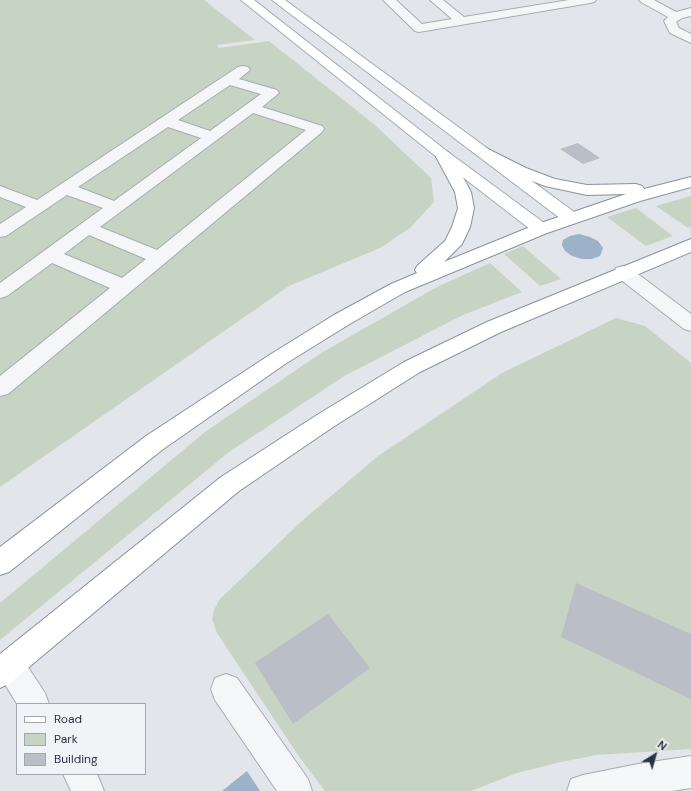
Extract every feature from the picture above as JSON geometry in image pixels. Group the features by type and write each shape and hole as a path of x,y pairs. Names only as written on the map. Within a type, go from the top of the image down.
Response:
{"main road":[{"path":"247,0 541,229"},
{"path":"278,0 571,218"},
{"path":"480,150 520,171 551,184 587,190 671,188"},
{"path":"0,563 154,443 278,359 341,320 398,288 431,265 454,244 461,227 466,208 463,192 443,154"},
{"path":"398,288 571,218 634,197 691,182"},
{"path":"5,669 230,484 325,421 419,364 501,324 691,245"}],"street":[{"path":"389,0 420,28 590,0"},
{"path":"436,0 462,21"},
{"path":"645,0 675,16"},
{"path":"678,3 691,11"},
{"path":"691,11 675,16 670,21 671,26 680,34 691,39"},
{"path":"0,232 243,70"},
{"path":"0,291 272,93 228,80"},
{"path":"0,388 317,129 251,108"},
{"path":"166,121 211,136"},
{"path":"65,188 115,207"},
{"path":"0,191 39,206"},
{"path":"87,228 160,258"},
{"path":"50,255 124,286"},
{"path":"623,272 691,324"},
{"path":"5,669 33,703"},
{"path":"226,689 296,791"},
{"path":"583,791 638,780 691,772"},
{"path":"80,775 88,791"}],"green space":[{"path":"0,0 204,0 255,40 217,45 219,48 269,41 375,125 431,178 434,202 410,228 380,248 289,286 0,487"},
{"path":"691,196 691,227 688,228 656,206"},
{"path":"636,208 673,236 646,246 607,217"},
{"path":"523,246 561,279 540,286 504,254"},
{"path":"490,263 522,292 463,315 346,375 229,452 0,640 0,603 205,432 321,353 437,287"},
{"path":"616,318 645,326 691,363 691,749 596,755 517,773 471,791 325,791 300,758 217,633 212,619 214,610 219,600 304,519 378,456 502,373"}],"water":[{"path":"579,234 598,241 603,248 600,256 592,259 582,259 572,256 565,251 562,245 563,240 570,236"},
{"path":"247,771 260,791 222,791"}],"building":[{"path":"578,143 600,158 583,164 560,149"},
{"path":"576,583 691,634 691,699 561,637"},
{"path":"328,614 370,668 293,724 255,663"}]}
